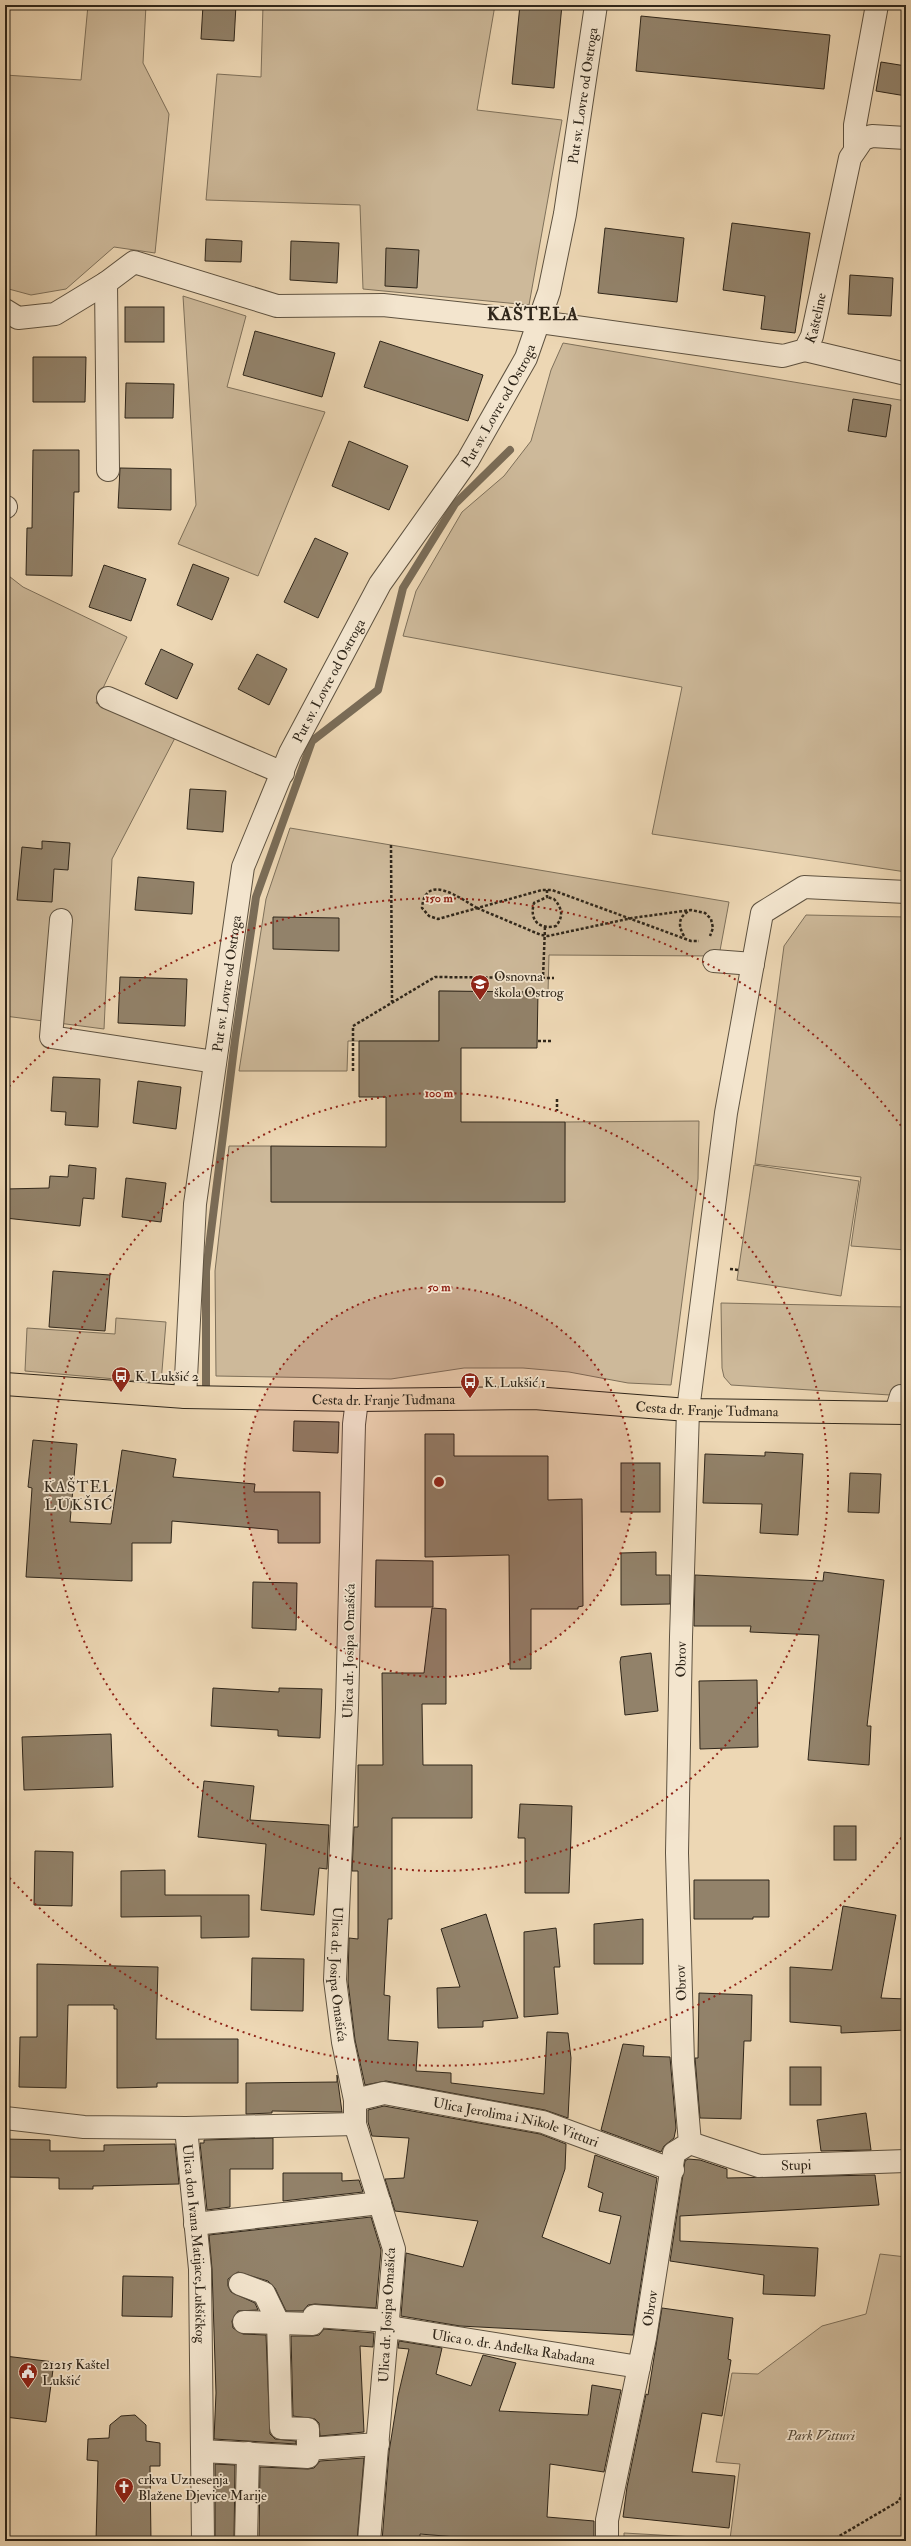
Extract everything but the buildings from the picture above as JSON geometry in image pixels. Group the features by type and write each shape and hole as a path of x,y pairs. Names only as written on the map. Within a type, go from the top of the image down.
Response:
{"main road":[{"name":"Cesta dr. Franje Tuđmana","path":"5,1384 185,1397 357,1400 534,1398 688,1410 772,1413 901,1407"}],"street":[{"name":"Put sv. Lovre od Ostroga","path":"185,1397 195,1204 243,867 290,753 380,584 468,460 507,394 526,358 540,322 549,292 565,214 596,5"},
{"path":"855,148 855,125 877,5"},
{"path":"855,148 863,139 872,136 906,138"},
{"name":"Kašteline","path":"106,283 134,262 277,306 383,305 540,322 783,356 805,350 812,336 840,200 850,158 855,148"},
{"path":"5,310 18,318 55,314 106,283"},
{"path":"106,283 108,470"},
{"path":"805,350 906,374"},
{"path":"108,698 283,773"},
{"name":"Obrov","path":"607,2541 607,2520 639,2367 673,2170 674,2153 690,2143 683,2062 677,1853 681,1637 688,1410 726,1113 762,913 804,887 906,892"},
{"path":"61,920 51,1037 215,1062"},
{"path":"714,962 753,964"},
{"name":"Ulica dr. Josipa Omašića","path":"357,1400 354,1424 347,1708 335,1980 343,2042 355,2100 355,2124 394,2249 389,2324 369,2541"},
{"name":"Ulica Jerolima i Nikole Vitturi","path":"355,2100 384,2093 544,2122 673,2170"},
{"name":"Ulica don Ivana Matijace,Lukšičkog","path":"5,2118 84,2127 186,2128 200,2270 203,2541"},
{"path":"186,2128 355,2124"},
{"name":"Stupi","path":"690,2143 759,2166 906,2161"},
{"path":"195,2224 380,2203"},
{"path":"202,2451 248,2452 308,2457 308,2429 281,2428 278,2322 264,2293 240,2284"},
{"name":"Ulica o. dr. Anđelka Rabadana","path":"278,2322 313,2324 314,2316 389,2324 639,2367"},
{"path":"244,2322 278,2322"},
{"path":"308,2450 378,2444"},
{"path":"246,2541 248,2452"}],"path":[{"path":"391,845 392,1003"},
{"path":"702,941 691,941 632,918 547,890 477,908 438,919 429,916 422,908 423,897 429,891 438,889 477,908 544,936 632,918 691,910 705,913 711,919 712,934 706,941"},
{"path":"547,890 547,897"},
{"path":"547,897 554,899 562,913 561,920 556,926 540,926 534,920 532,911 534,903 547,897"},
{"path":"684,937 679,928 680,921 682,916 691,910"},
{"path":"544,978 545,927"},
{"path":"353,1071 353,1026 435,977 554,978"},
{"path":"538,1041 551,1041"},
{"path":"557,1099 557,1111"},
{"path":"831,2541 899,2501 906,2485"}],"green space":[{"path":"88,5 146,5 143,63 169,114 155,253 114,247 66,289 31,295 5,288 5,75 81,80"},
{"path":"263,5 495,5 477,110 562,120 529,305 363,289 360,205 206,200 217,74 261,77"},
{"path":"183,296 246,316 227,387 325,412 258,576 178,544 196,505"},
{"path":"563,343 906,401 906,872 652,834 682,687 403,636 416,591 462,512 504,476 531,441 551,370"},
{"path":"5,573 23,587 127,637 96,703 176,736 112,859 104,1029 5,1016"},
{"path":"290,828 729,902 719,956 549,955 548,993 439,991 439,1041 348,1041 347,1071 239,1071 266,899"},
{"path":"806,915 906,917 906,1250 851,1246 861,1177 755,1164 784,946"},
{"path":"699,1121 698,1179 671,1385 628,1383 569,1372 523,1368 464,1368 391,1379 216,1376 215,1271 229,1146 271,1146 272,1202 564,1202 565,1122"},
{"path":"754,1165 859,1181 841,1296 737,1280"},
{"path":"721,1303 906,1307 906,1396 731,1385 724,1377 722,1368"},
{"path":"116,1318 166,1322 161,1383 25,1371 27,1328 115,1334"},
{"name":"Park Vitturi","path":"880,2254 906,2257 906,2541 624,2541 624,2533 730,2539 740,2464 716,2462 732,2373 758,2374 822,2326 866,2314"}],"waterway":[{"path":"206,1387 206,1271 235,1040 256,897 312,741 378,690 403,588 455,504 510,450"}],"place":[{"name":"Osnovna škola Ostrog","path":"480,1001"},
{"name":"K. Lukšić 2","path":"121,1393"},
{"name":"K. Lukšić 1","path":"470,1399"},
{"name":"21215 Kaštel Lukšić","path":"28,2389"},
{"name":"crkva Uznesenja Blažene Djevice Marije","path":"124,2504"}],"district":[{"name":"KAŠTELA","path":"533,314"},
{"name":"KAŠTEL LUKŠIĆ","path":"79,1496"}]}
